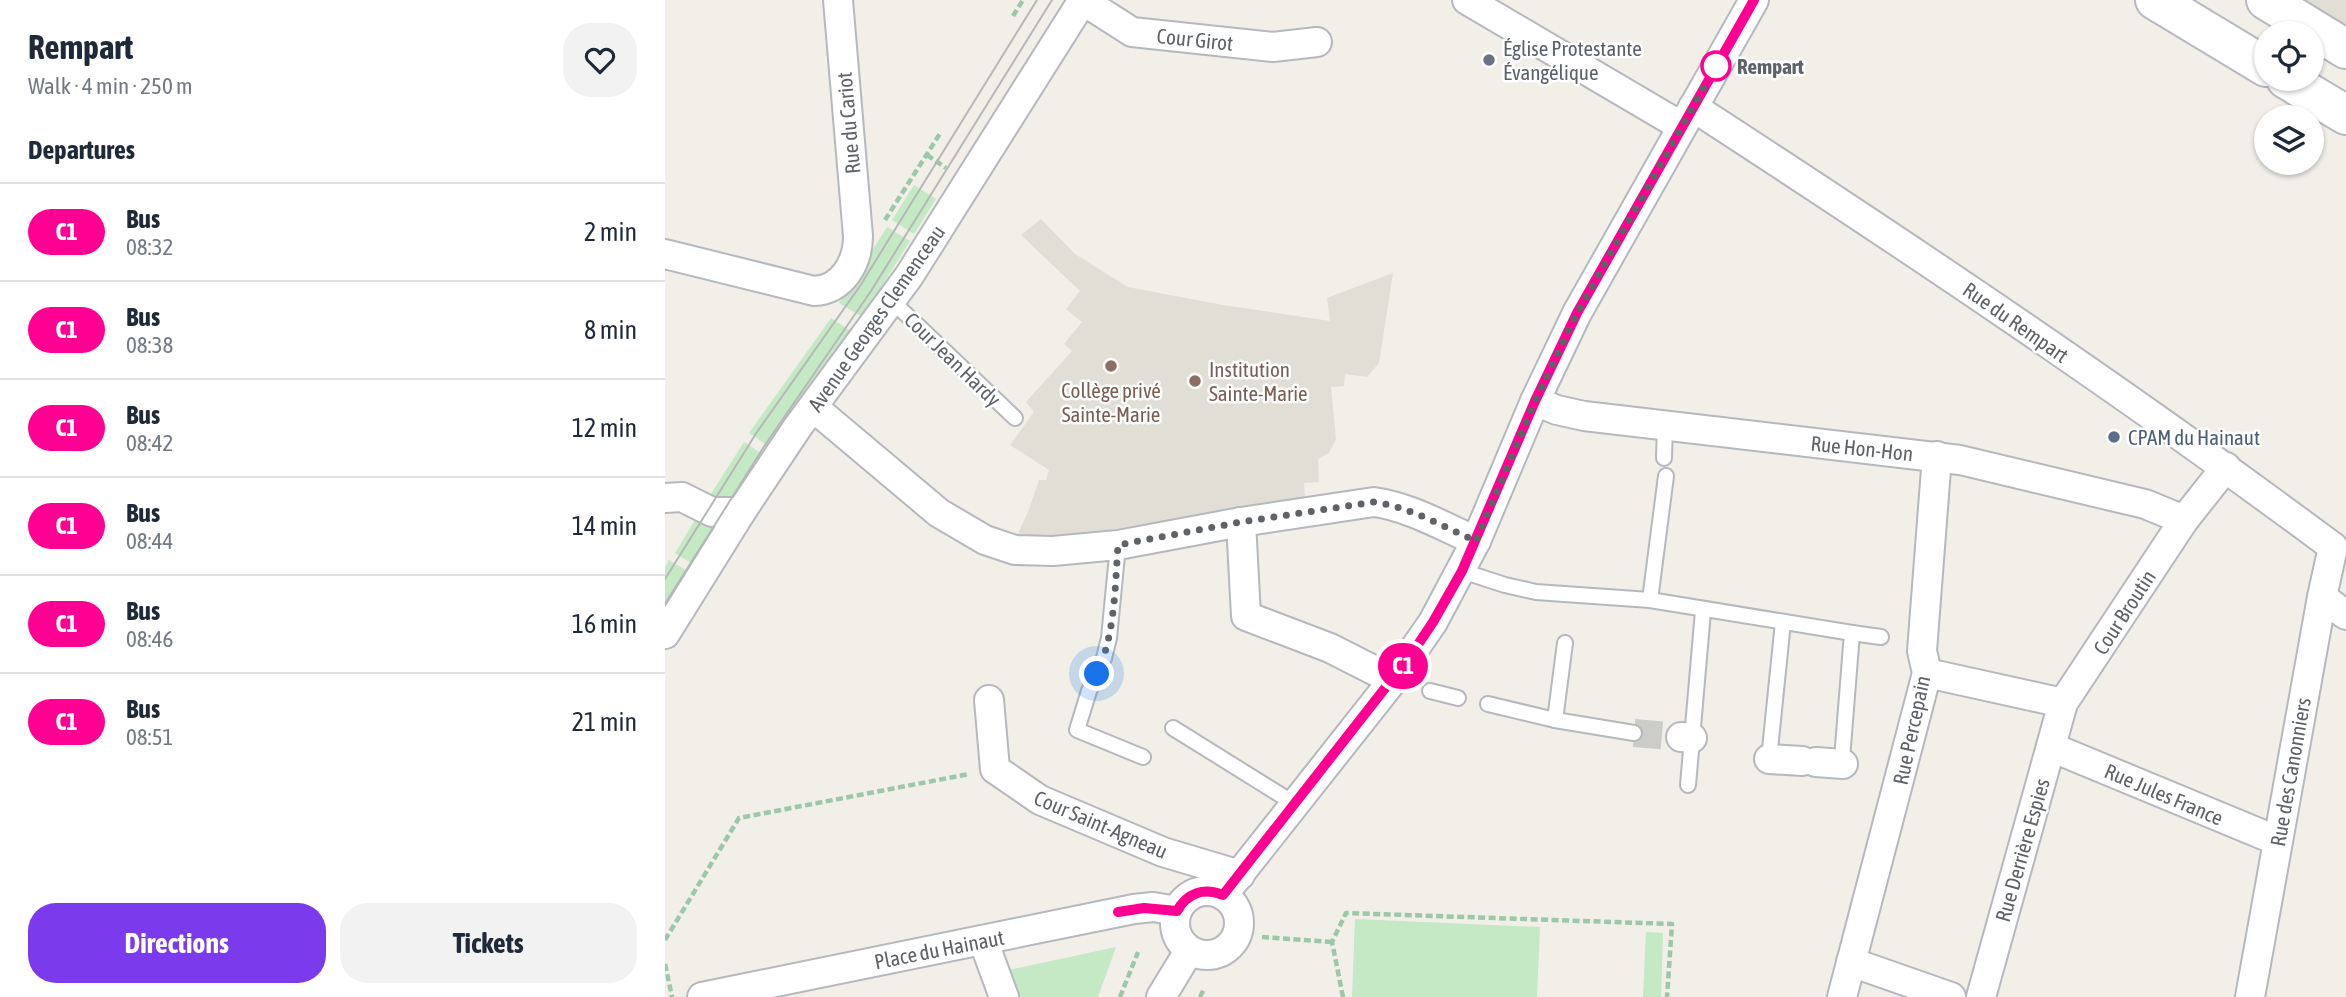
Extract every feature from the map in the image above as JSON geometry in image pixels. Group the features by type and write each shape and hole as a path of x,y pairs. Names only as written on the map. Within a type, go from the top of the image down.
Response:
{"main road":[{"path":"2155,0 2254,60"},
{"path":"2266,0 2346,49"},
{"path":"2306,91 2346,115"}],"street":[{"name":"Rue du Cariot","path":"838,0 857,246"},
{"name":"Cour Girot","path":"1082,0 1132,32 1273,47 1317,42"},
{"name":"Avenue Georges Clemenceau","path":"665,634 741,512 891,300 969,182 1082,0"},
{"name":"Rue du Rempart","path":"1467,0 1687,116 1901,242 2340,545"},
{"path":"1231,885 1239,927 1234,940 1225,950 1216,954 1202,956 1189,951 1180,941 1174,924 1177,911 1185,899 1196,892 1231,885 1295,804 1402,683 1462,571 1535,401 1587,294 1754,0"},
{"path":"665,254 814,291 826,290 837,284 852,265 857,246"},
{"name":"Rue Hon-Hon","path":"1535,401 1557,410 1584,416 1961,460 2144,504 2184,520"},
{"path":"813,407 953,523 985,540 1015,550 1077,550 1118,545 1241,522 1374,502 1405,510 1476,541"},
{"name":"Rue Percepain","path":"1842,997 1927,673 1918,640 1937,456"},
{"name":"Cour Broutin","path":"2063,703 2184,520 2226,467"},
{"path":"665,498 682,497 712,512 741,512"},
{"path":"1241,522 1246,616 1330,648 1402,683"},
{"name":"Rue des Canonniers","path":"2250,997 2322,597 2340,545"},
{"path":"2322,597 2346,615"},
{"path":"1927,673 2063,703"},
{"path":"989,700 995,769"},
{"name":"Rue Derrière Espies","path":"1981,997 2063,703"},
{"name":"Rue Jules France","path":"2051,747 2278,841"},
{"path":"1769,759 1826,762"},
{"name":"Cour Saint-Agneau","path":"995,769 1040,800 1163,852 1231,885"},
{"name":"Place du Hainaut","path":"702,997 1144,908 1177,911"},
{"path":"983,940 1004,997"},
{"path":"1161,997 1189,951"},
{"path":"1851,962 1951,997"}],"lane":[{"name":"Cour Jean Hardy","path":"891,300 1015,418"},
{"path":"1664,458 1665,426"},
{"path":"1650,600 1666,476"},
{"path":"1118,545 1109,638 1077,730 1143,757"},
{"path":"1462,571 1536,592 1650,600 1703,611 1881,637"},
{"path":"1688,785 1687,737 1703,611"},
{"path":"1769,759 1783,622"},
{"path":"1826,762 1852,633"},
{"path":"1555,720 1565,643"},
{"path":"1430,691 1458,698"},
{"path":"1488,705 1555,720 1634,733"},
{"path":"1173,728 1295,804"}],"path":[{"path":"1013,16 1023,0"},
{"path":"857,246 871,242 941,132"},
{"path":"665,940 739,818 995,769"},
{"path":"1343,997 1332,942 1346,913 1672,925 1667,997"},
{"path":"1262,937 1332,942"},
{"path":"1120,997 1138,952"},
{"path":"665,964 671,997"},
{"path":"1200,997 1204,989"}],"shaded area":[{"path":"2298,0 2346,0 2346,29"},
{"name":"Institution Sainte-Marie","path":"1041,219 1075,254 1128,287 1223,305 1330,321 1327,298 1393,273 1379,363 1367,377 1345,374 1344,386 1331,387 1336,439 1329,453 1318,459 1319,482 1304,483 1305,497 1084,534 1015,540 1039,480 1046,480 1049,470 1010,445 1034,412 1026,402 1072,351 1064,344 1082,322 1066,309 1080,291 1021,235"}],"green space":[{"path":"914,185 936,199 914,234 892,220"},
{"path":"887,227 910,241 862,317 839,303"},
{"path":"831,318 852,332 773,449 749,433"},
{"path":"744,442 768,458 741,494 731,499 707,500"},
{"path":"698,515 725,523 697,567 675,553"},
{"path":"669,560 692,574 665,616 665,567"},
{"path":"1355,919 1540,927 1537,997 1352,997"},
{"path":"1646,932 1663,933 1661,997 1643,997"},
{"path":"1116,947 1098,997 1015,997 1004,971"}],"tunnel":[{"path":"1634,733 1681,737"}],"tram line":[{"path":"665,579 757,432 860,286 1037,0"},
{"path":"665,604 765,445 871,291 1052,0"}],"bus line":[{"name":"C1","path":"1118,912 1153,907 1177,911 1185,899 1196,892 1210,891 1223,895 1411,655 1462,571 1535,401 1577,313 1754,0"}],"place":[{"name":"Église Protestante Évangélique","path":"1489,60"},
{"name":"Rempart","path":"1716,66"},
{"name":"Collège privé Sainte-Marie","path":"1111,366"},
{"name":"Institution Sainte-Marie","path":"1195,381"},
{"name":"CPAM du Hainaut","path":"2114,437"}],"route":[{"path":"1097,674 1109,638 1118,545 1241,522 1374,502 1413,513 1476,541 1535,401 1577,313 1716,66"}]}
